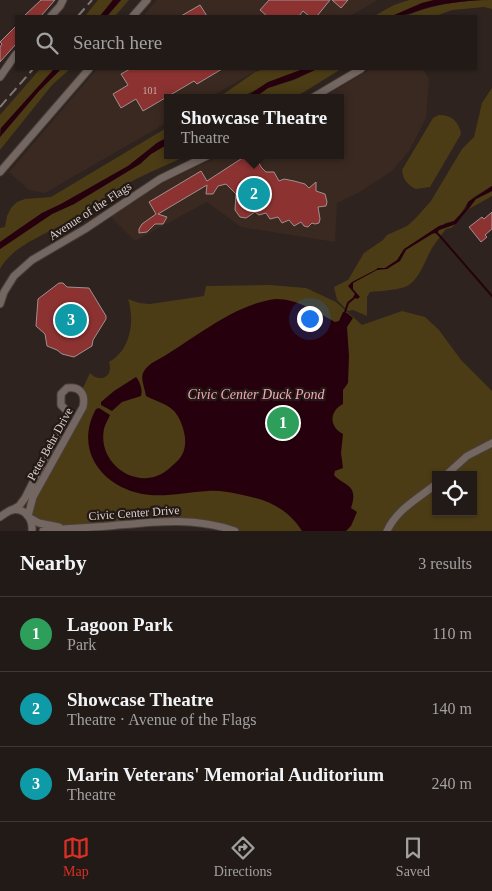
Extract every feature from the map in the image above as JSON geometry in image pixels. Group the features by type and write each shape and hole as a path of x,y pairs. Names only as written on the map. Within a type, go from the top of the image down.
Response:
{"street":[{"path":"53,15 63,0"},
{"path":"134,15 147,0"},
{"path":"0,77 15,55"},
{"path":"0,172 88,70"},
{"path":"319,94 359,70"},
{"name":"Avenue of the Flags","path":"0,304 4,292 14,276 32,260 85,229 160,179 201,159"},
{"name":"Peter Behr Drive","path":"12,510 25,498 67,415 67,411 61,405 61,394 66,388 74,388 84,395 83,407 33,497 29,517"},
{"path":"450,471 463,459 492,443"},
{"path":"387,531 392,521 402,510 432,487"},
{"path":"1,517 12,510"},
{"name":"Civic Center Drive","path":"12,510 22,512 39,523 64,528"},
{"path":"29,517 32,531"},
{"name":"Civic Center Drive","path":"44,531 177,520 206,523 235,531"}],"shaded area":[{"path":"98,0 113,0 101,15 86,15"},
{"path":"121,0 129,0 116,15 108,15"},
{"path":"157,0 378,0 352,15 144,15"},
{"path":"409,0 434,0 394,15 376,15 394,5"},
{"path":"492,0 492,9 484,7 452,10 439,15 409,15 427,8 470,1"},
{"path":"39,70 53,70 0,129 0,115"},
{"path":"60,70 69,70 52,85 0,150 0,137 39,91"},
{"path":"96,70 257,70 216,94 164,94 164,124 45,193 29,190 9,172"},
{"path":"261,70 301,70 247,94 224,94 255,72"},
{"path":"315,70 339,70 300,94 260,94 268,88 294,80"},
{"path":"369,70 424,70 429,79 426,118 409,151 392,171 358,193 337,203 335,242 241,227 207,202 135,241 111,217 166,181 213,159 344,159 344,94 329,94"},
{"path":"492,88 492,186 474,197 454,221 445,223 439,230 456,224 446,229 442,234 432,248 420,273 409,285 396,289 370,292 367,297 367,316 353,310 348,311 337,300 334,287 348,280 364,253 387,235 407,226 431,201 462,149 474,137 482,103"},
{"path":"439,115 448,116 454,120 459,126 461,134 430,187 416,189 406,181 402,170 433,118"},
{"path":"164,129 164,139 128,166 42,213 0,242 0,228 5,227 7,216 17,202 25,199 51,197"},
{"path":"164,146 164,159 179,159 136,179 75,218 34,239 14,252 0,269 0,249 52,214 74,204 140,164 151,154"},
{"path":"492,191 492,196 469,209 476,199"},
{"path":"270,285 306,288 336,302 362,325 402,311 425,317 439,330 461,360 492,391 492,531 235,531 206,523 64,528 33,520 29,510 83,407 82,390 90,373 98,378 108,375 110,371 109,362 116,357 127,342 131,325 128,299 150,304 204,296 206,286"}],"water":[{"path":"113,0 121,0 108,15 101,15"},
{"path":"434,0 481,0 443,4 407,14 394,15"},
{"path":"53,70 60,70 39,91 0,137 1,128"},
{"path":"300,70 315,70 268,88 260,94 250,94 268,82"},
{"path":"164,139 164,146 151,154 140,164 74,204 52,214 0,249 0,242 42,213 128,166"},
{"path":"492,186 492,191 476,199 456,224 439,230 440,237 435,233 432,234 406,250 400,261 387,269 377,270 353,283 353,289 360,297 357,299 353,297 355,294 348,286 352,282 377,268 385,268 397,260 404,249 439,226 454,221 466,208 468,202"},
{"name":"Civic Center Duck Pond","path":"276,299 300,304 335,322 339,321 343,312 353,318 347,327 348,383 343,390 343,404 335,411 332,419 335,427 343,434 341,453 343,468 335,471 334,475 352,490 353,500 351,508 357,512 351,526 346,531 302,531 282,510 257,499 216,491 167,495 142,494 127,490 114,483 104,474 95,463 90,451 88,438 90,424 96,409 99,408 110,415 104,427 103,440 105,450 116,466 124,473 134,477 154,477 162,474 181,457 185,446 183,427 173,410 146,396 142,378 144,371 152,363 228,316 260,302"},
{"path":"136,377 141,386 141,396 122,402 112,411 101,405 101,402 114,391"}],"building":[{"path":"41,0 55,0 42,15 25,15"},
{"path":"269,0 330,0 318,15 308,15 303,11 300,15 266,15 260,10"},
{"path":"332,0 348,0 341,8"},
{"path":"200,5 206,15 183,15"},
{"path":"15,27 15,45 0,62 0,47 2,44 0,42"},
{"path":"128,70 220,70 197,84 194,81 172,94 164,94 164,99 143,111 136,99 121,108 113,94 128,85 121,74"},
{"path":"241,159 257,159 266,172 274,172 279,181 284,179 294,181 305,184 309,188 316,182 316,191 325,194 327,202 326,206 318,207 319,223 312,223 308,227 304,226 301,222 294,226 289,220 282,223 278,217 270,219 266,213 259,215 255,212 246,218 240,217 235,210 236,194 226,184 218,186 213,194 206,194 207,185 158,214 167,217 163,224 155,224 147,232 139,233 142,224 156,214 149,202 201,171 207,181"},
{"path":"492,212 492,229 481,242 469,227"},
{"path":"59,283 63,283 67,287 89,288 106,316 93,340 92,346 74,357 62,354 47,346 45,334 36,326 38,299"}],"waterway":[{"path":"439,235 492,296"},
{"path":"345,312 348,303 354,298"}],"railway":[{"path":"79,15 92,0"},
{"path":"0,107 32,70"}],"place":[{"name":"Showcase Theatre","path":"254,194"},
{"name":"Marin Veterans' Memorial Auditorium","path":"71,320"},
{"name":"Lagoon Park","path":"283,423"}]}
